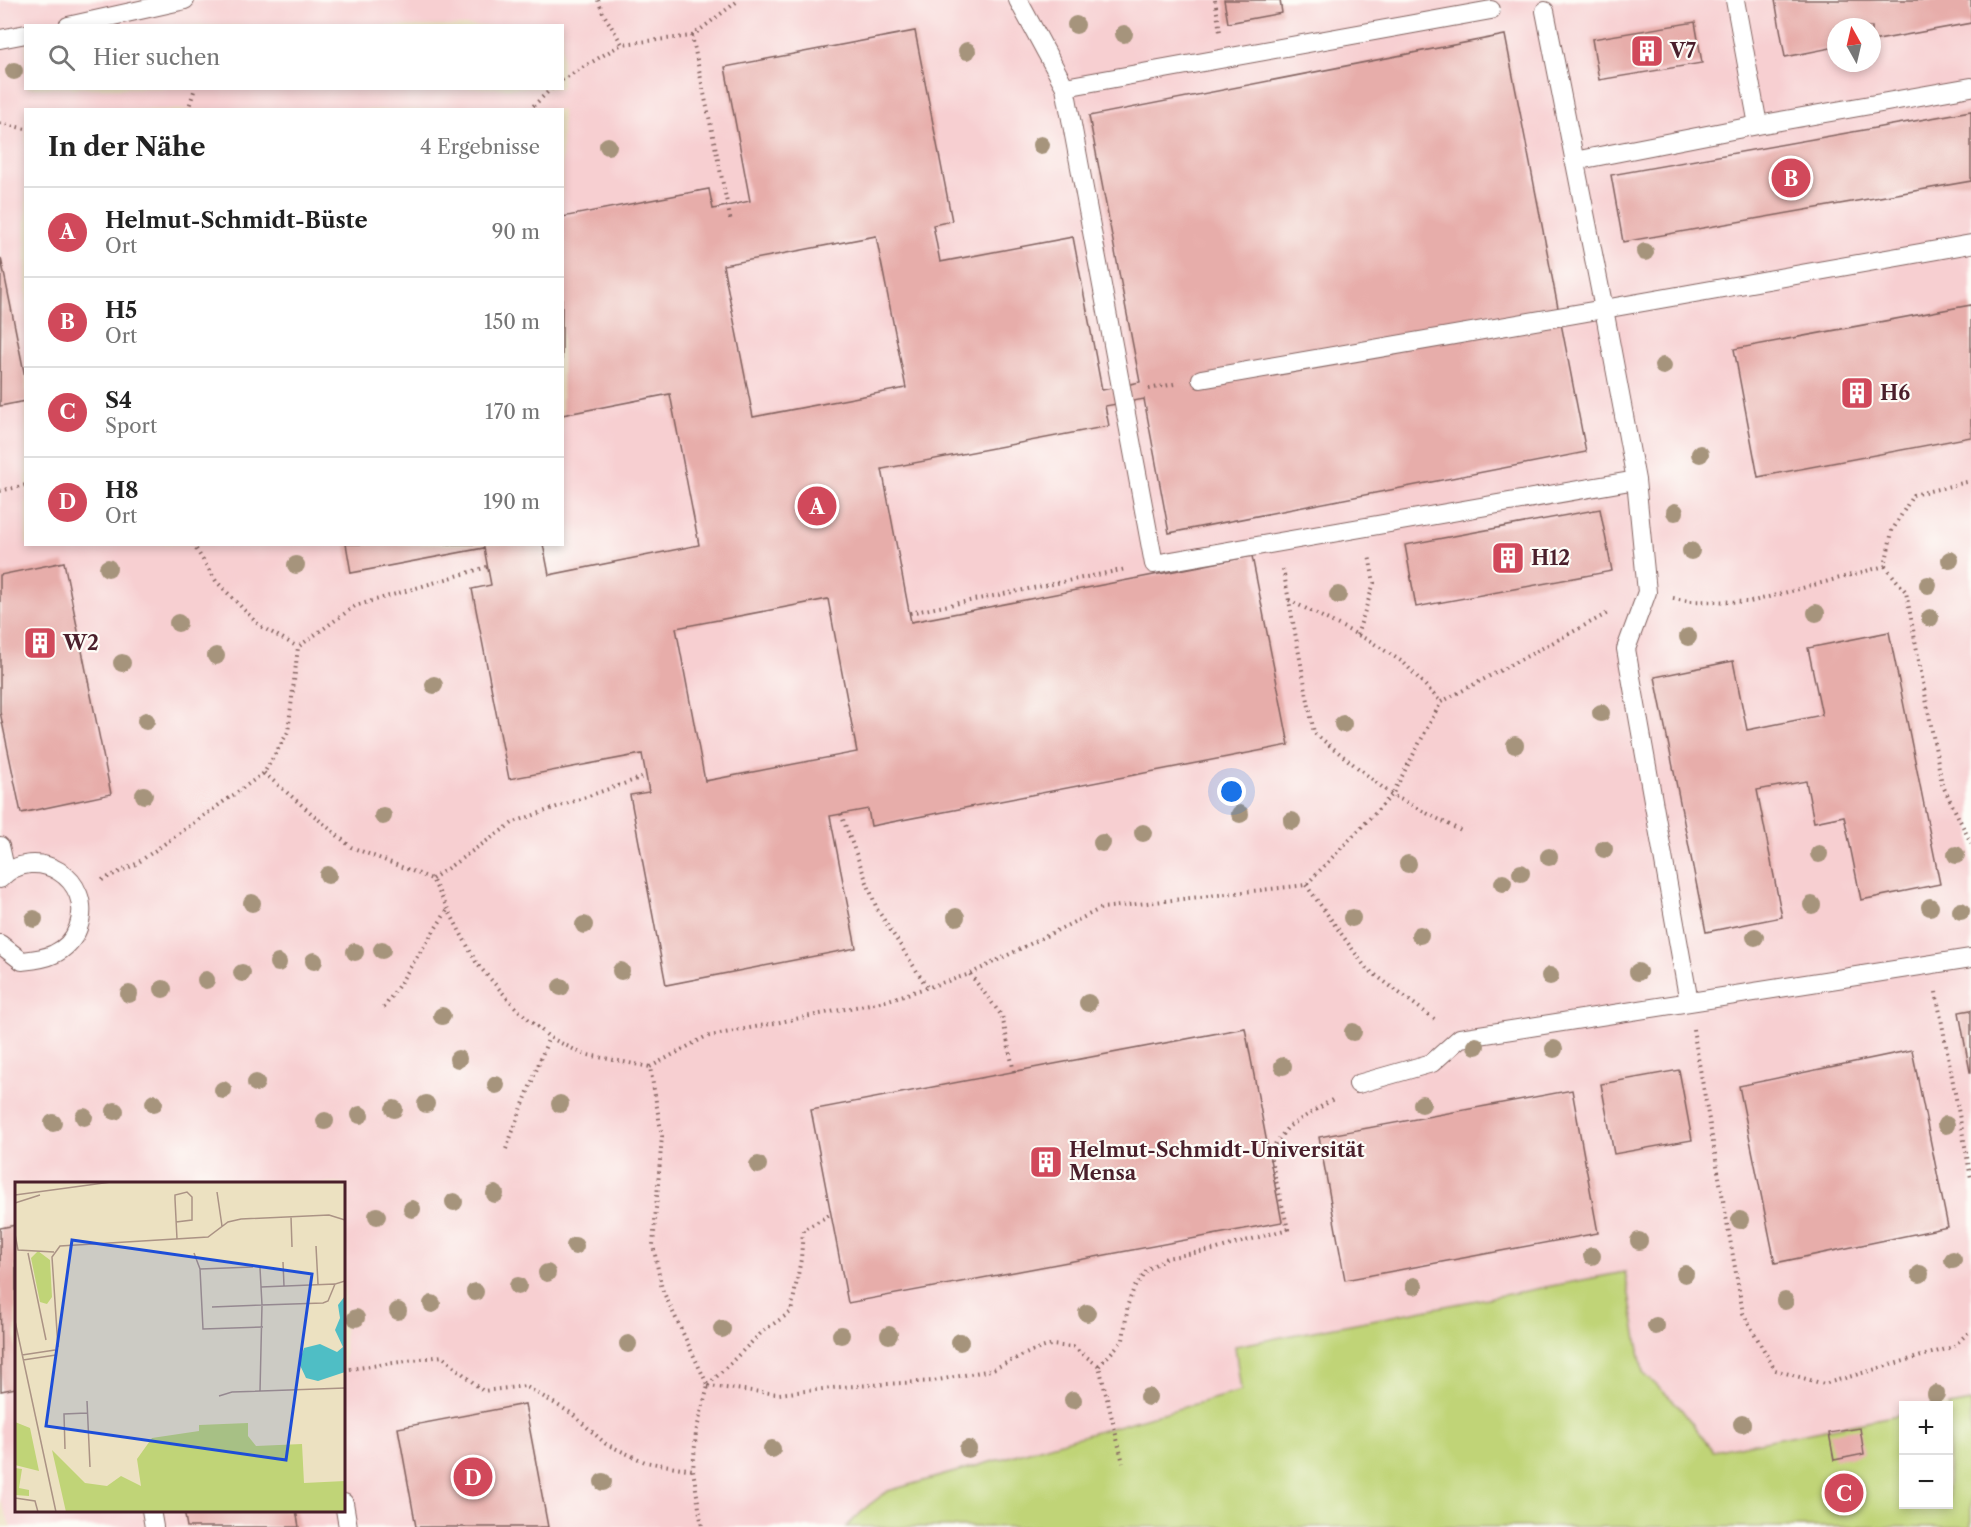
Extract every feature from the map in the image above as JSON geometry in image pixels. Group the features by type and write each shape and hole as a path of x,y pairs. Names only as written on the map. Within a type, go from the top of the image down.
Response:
{"lane":[{"path":"77,24 185,0"},
{"path":"1018,0 1065,87 1154,564 1636,480"},
{"path":"1735,0 1758,125"},
{"path":"1065,87 1491,10"},
{"path":"1545,11 1605,309 1636,480 1647,592 1626,649 1689,1002"},
{"path":"0,39 24,34"},
{"path":"1574,161 1971,87"},
{"path":"1201,379 1971,244"},
{"path":"0,846 3,876 18,867 32,864 46,865 59,870 70,880 78,891 82,906 81,920 76,934 67,946 54,954 22,961 0,944"},
{"path":"1358,1084 1432,1063 1460,1038 1971,958"},
{"path":"345,1509 348,1527"},
{"path":"151,1512 154,1527"}],"path":[{"path":"598,0 603,13 622,44"},
{"path":"564,79 622,44 692,36 739,0"},
{"path":"692,36 731,222"},
{"path":"189,108 194,90"},
{"path":"532,108 550,90"},
{"path":"0,123 24,129"},
{"path":"1122,393 1201,379"},
{"path":"1885,566 1892,531 1914,495 1971,481"},
{"path":"0,491 24,485"},
{"path":"1357,635 1374,583 1364,526"},
{"path":"1277,541 1314,733 1392,795 1463,832"},
{"path":"194,546 216,581 260,626 298,647"},
{"path":"910,613 1154,564"},
{"path":"264,773 351,847 432,879 477,964 518,1010 549,1037 584,1054 650,1067 705,1037 885,1001 970,974 1102,908 1306,885 1392,795 1441,702 1647,592 1689,601 1750,602 1885,566"},
{"path":"1885,566 1906,592 1942,784 1971,843"},
{"path":"78,891 136,864 264,773 288,732 298,647 355,606 487,567"},
{"path":"1288,600 1357,635 1404,663 1441,702"},
{"path":"432,879 514,822 646,776"},
{"path":"841,814 877,909 927,987"},
{"path":"1306,885 1366,968 1460,1038"},
{"path":"384,1008 448,908"},
{"path":"1931,964 1971,1178"},
{"path":"970,974 1002,1016 1014,1072"},
{"path":"1689,1002 1743,1313 1775,1370 1824,1384 1953,1347 1971,1330"},
{"path":"506,1149 549,1037"},
{"path":"650,1067 662,1136 653,1245 662,1289 708,1386"},
{"path":"1099,1366 1123,1340 1128,1304 1134,1288 1148,1269 1166,1258 1217,1249 1288,1229 1269,1152 1288,1126 1358,1084"},
{"path":"702,1527 693,1470 696,1432 708,1386 763,1331 791,1312 801,1259 803,1230 831,1214"},
{"path":"708,1386 779,1394 933,1381 991,1370 1051,1345 1073,1347 1099,1366 1123,1463"},
{"path":"345,1370 442,1356 483,1391 525,1386 571,1413 606,1444 645,1462 693,1470"}],"shaded area":[{"path":"0,0 1971,0 1971,1527 11,1527 0,1499"}],"green space":[{"path":"1625,1272 1643,1373 1678,1405 1713,1451 1899,1415 1899,1509 1953,1509 1953,1405 1971,1402 1971,1527 846,1527 888,1491 1241,1391 1235,1346"}],"building":[{"path":"1224,0 1280,0 1282,13 1228,23"},
{"path":"1775,0 1971,0 1971,23 1881,39 1881,18 1827,18 1827,49 1785,57"},
{"name":"V7","path":"1695,22 1702,63 1599,80 1592,39"},
{"path":"915,31 952,221 933,225 940,262 1073,237 1102,390 1140,382 1089,116 1505,35 1586,452 1169,533 1144,399 1105,406 1109,426 882,469 911,622 1252,556 1289,745 871,826 868,809 830,816 856,948 666,985 630,795 649,792 642,754 509,779 472,589 491,585 484,548 351,573 346,546 543,546 549,575 699,545 670,394 564,415 564,217 709,189 713,209 750,201 725,67","holes":["876,236 906,388 753,417 723,265","828,599 857,752 705,781 676,628"]},
{"path":"1971,111 1971,181 1623,242 1611,175"},
{"path":"1,258 24,372 24,401 0,406"},
{"name":"H6","path":"1971,305 1971,437 1758,477 1734,349"},
{"name":"H12","path":"1600,509 1612,571 1416,607 1405,545"},
{"name":"W2","path":"64,562 111,794 21,813 0,712 0,575"},
{"path":"1889,632 1940,884 1861,900 1844,816 1814,822 1806,781 1757,790 1782,917 1706,932 1655,677 1733,661 1747,730 1822,715 1808,648"},
{"path":"1971,1010 1971,1072 1970,1072 1959,1012"},
{"name":"Helmut-Schmidt-Universität Mensa","path":"1245,1028 1282,1222 848,1303 811,1110"},
{"path":"1912,1050 1948,1227 1775,1263 1739,1086"},
{"path":"1679,1070 1692,1140 1614,1154 1601,1084"},
{"path":"1572,1090 1598,1233 1345,1280 1319,1137"},
{"path":"15,1225 15,1388 1,1391 0,1228"},
{"path":"525,1404 548,1527 416,1527 398,1428"},
{"path":"1860,1428 1864,1454 1834,1460 1829,1433"},
{"path":"184,1512 296,1512 299,1527 187,1527"}],"place":[{"name":"V7","path":"1647,51"},
{"name":"H5","path":"1791,178"},
{"name":"H6","path":"1857,393"},
{"name":"Helmut-Schmidt-Büste","path":"817,506"},
{"name":"H12","path":"1508,558"},
{"name":"W2","path":"40,643"},
{"name":"Helmut-Schmidt-Universität Mensa","path":"1046,1162"},
{"name":"H8","path":"473,1477"},
{"name":"S4","path":"1844,1493"}]}
